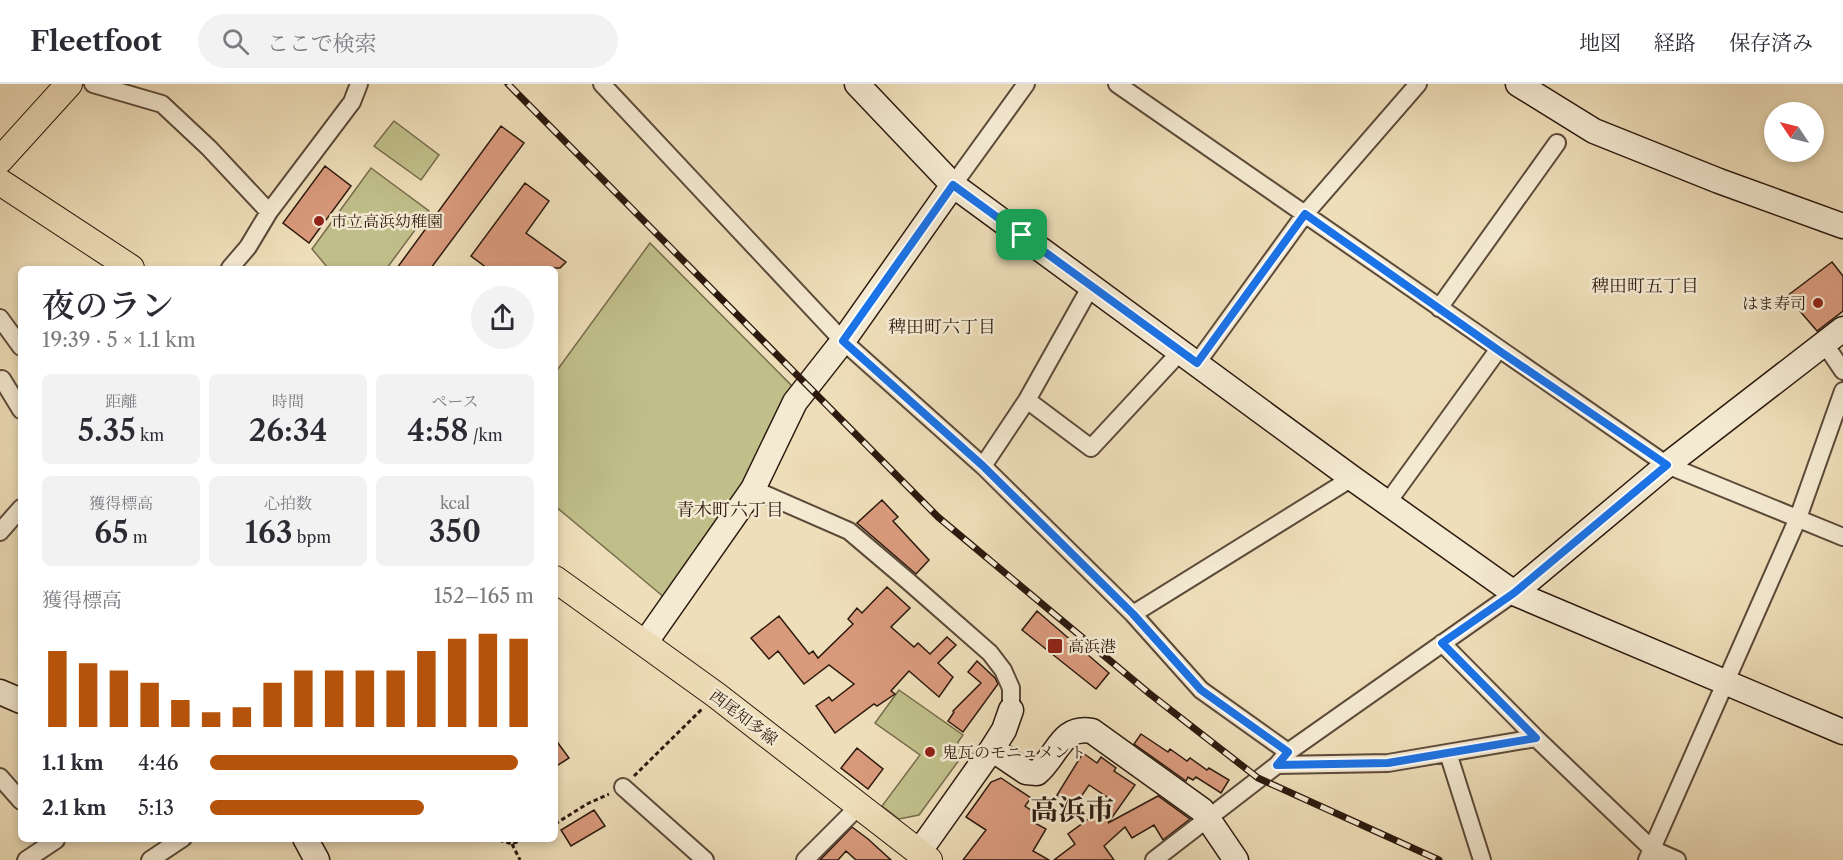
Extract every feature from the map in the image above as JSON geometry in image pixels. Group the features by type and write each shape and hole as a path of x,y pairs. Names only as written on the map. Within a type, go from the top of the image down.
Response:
{"main road":[{"path":"0,160 69,84"},
{"path":"0,182 128,266"},
{"name":"西尾知多線","path":"558,586 645,643 716,695 860,805 920,857"}],"street":[{"path":"93,84 162,104 209,148 269,212"},
{"path":"232,266 248,247 269,212 352,102 359,84"},
{"path":"603,84 843,341 983,466 1133,614 1201,690 1288,752"},
{"path":"857,84 953,185 1352,478 1514,593 1843,732"},
{"path":"645,643 753,489 795,402 843,341 1026,84"},
{"path":"1117,84 1667,465 1843,537"},
{"path":"1027,400 1092,448 1189,357 1305,214 1418,84"},
{"path":"1518,84 1594,130 1719,181 1843,226"},
{"path":"1439,308 1557,143"},
{"path":"983,466 1027,400 1091,286"},
{"path":"0,318 18,343"},
{"path":"1154,860 1277,765 1288,752 1514,593 1667,465 1834,336 1843,371"},
{"path":"1388,502 1498,350"},
{"path":"0,380 2,379 18,405"},
{"path":"1650,855 1798,518 1843,391"},
{"path":"1133,614 1352,478"},
{"path":"753,489 849,531 990,653 1003,670 1011,688 1011,710 1004,730 920,857"},
{"path":"0,532 18,511"},
{"path":"1442,643 1650,855 1677,860"},
{"path":"0,692 18,701"},
{"path":"992,749 1026,772 1037,773 1047,764 1067,735 1079,729 1092,731 1202,810 1236,860"},
{"path":"1277,765 1388,763 1536,738"},
{"path":"1448,753 1482,860"},
{"path":"0,777 18,798"},
{"path":"623,787 705,860"},
{"path":"805,860 860,805"},
{"path":"26,860 53,842"},
{"path":"150,860 177,842"}],"path":[{"path":"558,822 587,804 623,787 716,695"},
{"path":"505,842 512,844 517,842"},
{"path":"512,844 520,860"}],"shaded area":[{"path":"394,121 439,155 421,180 374,146"},
{"path":"371,168 429,211 388,266 326,266 312,249"},
{"path":"650,243 792,386 748,479 665,598 558,509 558,369"},
{"path":"899,690 963,735 958,742 962,756 919,815 899,819 882,806 920,755 875,723"}],"building":[{"path":"501,126 524,143 432,266 398,266"},
{"path":"325,166 351,186 309,243 283,223"},
{"path":"525,183 549,201 526,233 566,262 560,268 558,266 484,266 471,256"},
{"name":"はま寿司","path":"1832,262 1843,276 1843,311 1817,331 1787,296"},
{"path":"882,500 898,517 893,521 929,560 916,574 857,523"},
{"path":"887,587 910,608 891,627 914,647 918,643 930,654 947,637 956,645 938,663 953,677 939,697 909,671 891,691 895,694 877,706 874,704 835,733 816,706 829,697 832,701 854,684 829,665 804,684 778,651 769,659 751,638 779,616 809,654 813,651 818,658 853,624 848,619 857,608 862,613"},
{"path":"1037,611 1109,673 1096,689 1022,630"},
{"path":"977,661 995,678 998,684 963,732 948,721 953,711 981,683 968,672"},
{"path":"1141,734 1168,752 1170,749 1187,761 1190,758 1207,770 1209,768 1229,780 1221,793 1196,777 1193,780 1188,777 1186,781 1134,744"},
{"path":"558,743 569,758 558,765"},
{"path":"857,748 883,769 868,789 841,768"},
{"path":"1083,753 1097,763 1101,757 1116,768 1114,771 1135,785 1108,823 1158,796 1190,819 1163,840 1154,825 1132,838 1125,827 1104,846 1114,860 1054,860 1075,844 1068,834 1113,801 1089,785 1074,807 1057,795"},
{"path":"1001,778 1031,798 1025,806 1038,815 1033,822 1046,829 1033,851 1049,860 963,860 986,830 966,817 991,782"},
{"path":"594,810 605,826 571,846 561,830"},
{"path":"852,827 891,860 856,860 846,851 838,860 820,860"}],"railway":[{"path":"508,84 938,517 1150,694 1258,778 1439,860"}],"place":[{"name":"市立高浜幼稚園","path":"319,221"},
{"name":"はま寿司","path":"1818,303"},
{"name":"高浜港","path":"1055,646"},
{"name":"鬼瓦のモニュメント","path":"930,752"}],"district":[{"name":"稗田町五丁目","path":"1645,286"},
{"name":"稗田町六丁目","path":"942,327"},
{"name":"青木町六丁目","path":"730,510"},
{"name":"高浜市","path":"1072,810"}],"route":[{"path":"953,185 1022,235 1197,363 1305,214 1667,465 1514,593 1442,643 1536,738 1388,763 1277,765 1288,752 1201,690 1133,614 983,466 843,341 953,185"}]}
